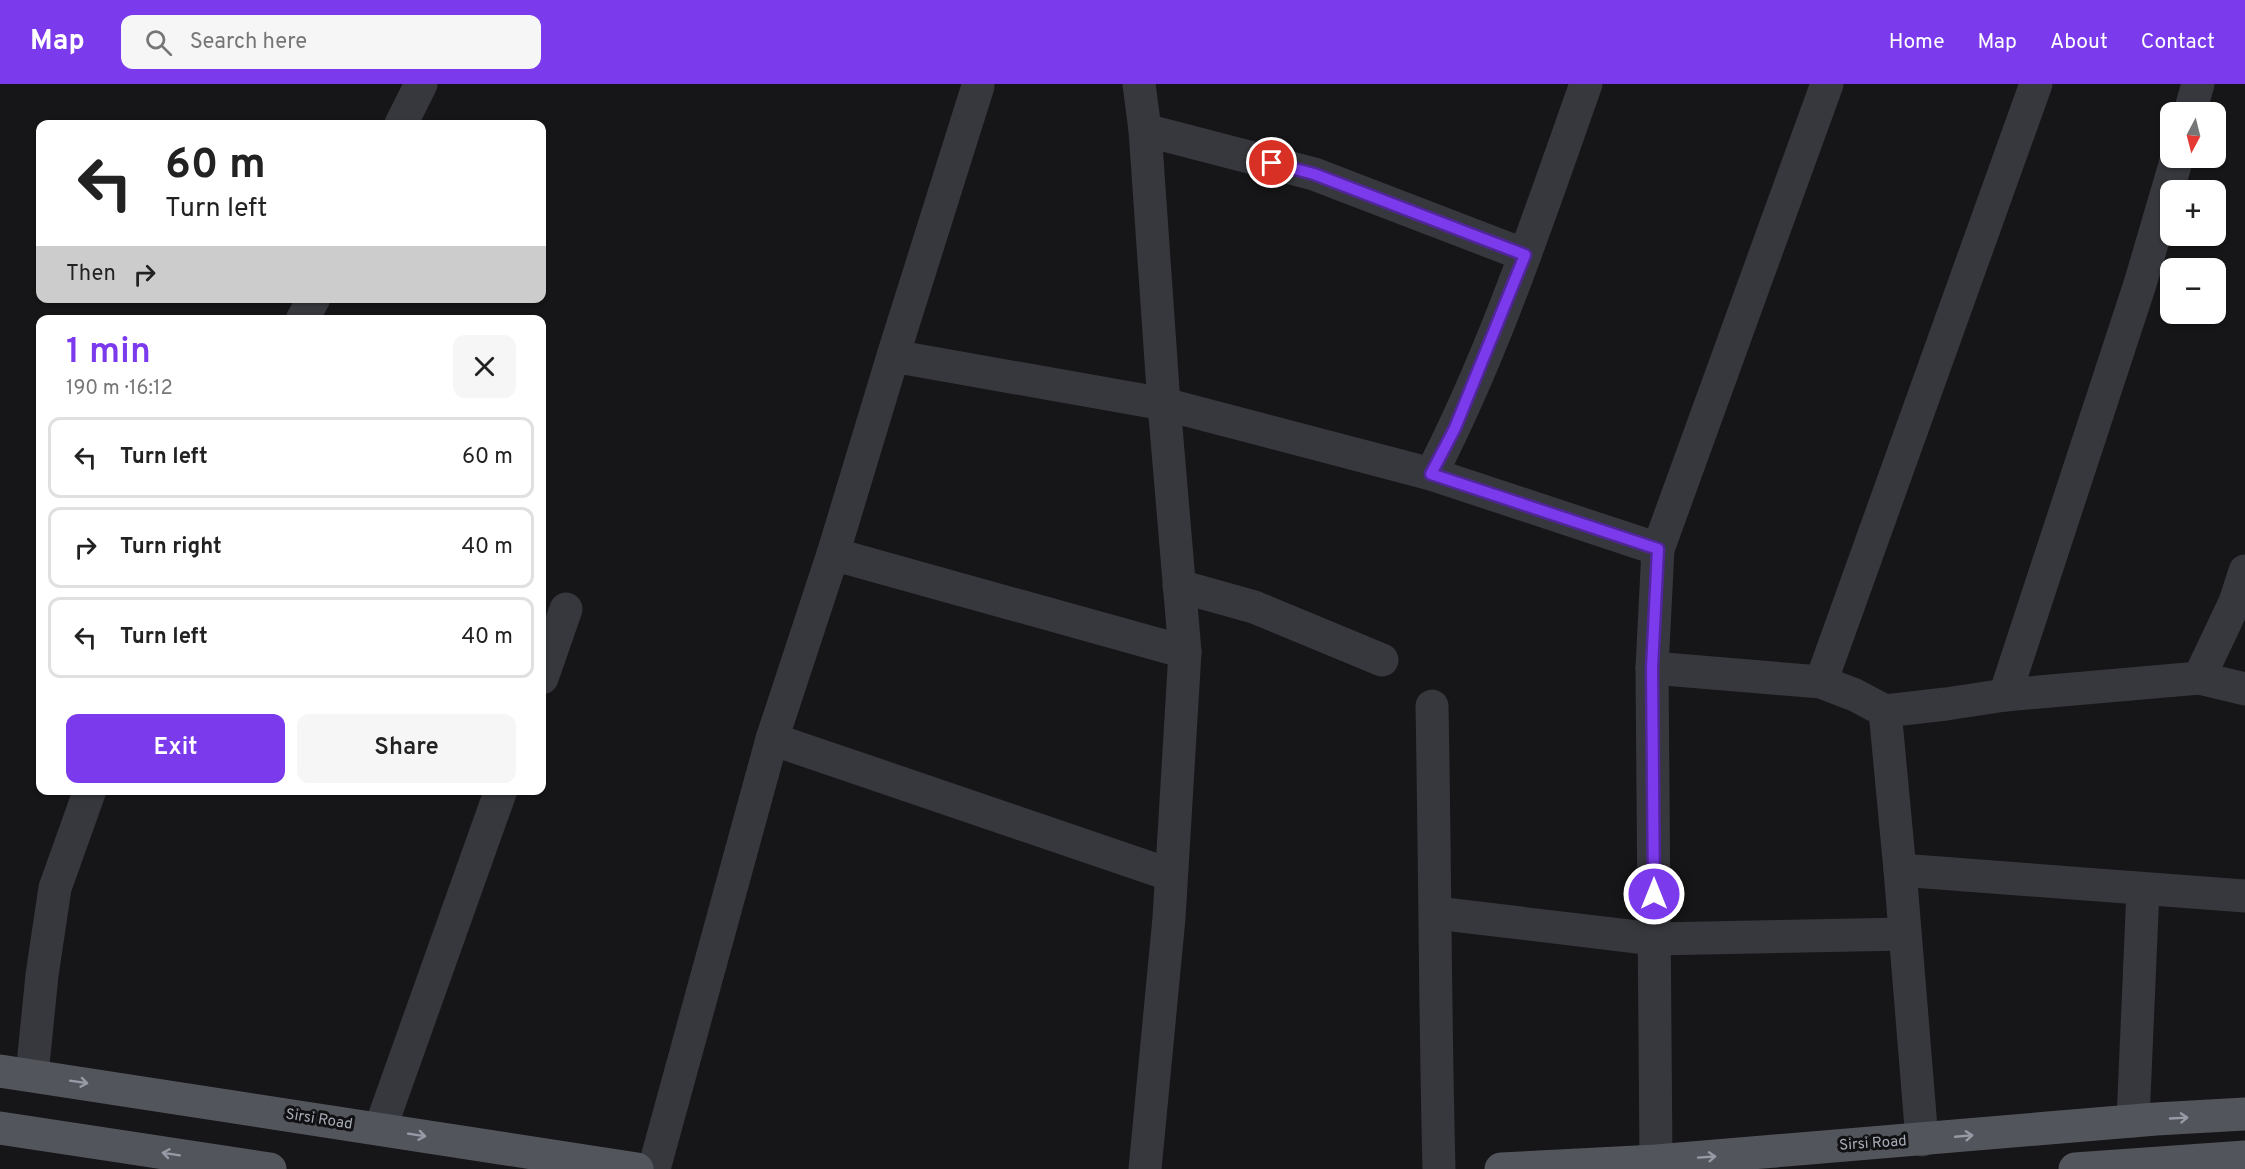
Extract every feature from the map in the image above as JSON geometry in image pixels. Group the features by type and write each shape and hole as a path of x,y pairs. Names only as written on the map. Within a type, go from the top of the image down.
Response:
{"main road":[{"name":"Sirsi Road","path":"0,1071 637,1169"},
{"name":"Sirsi Road","path":"1502,1169 1656,1161 2133,1121 2245,1114"},
{"path":"0,1128 270,1169"},
{"path":"2075,1169 2245,1157"}],"street":[{"path":"403,120 421,84"},
{"path":"1139,84 1145,130 1164,404 1185,652 1171,875 1145,1169"},
{"path":"1431,474 1455,428 1525,255 1586,84"},
{"path":"1656,1161 1652,668 1658,549 1827,84"},
{"path":"1821,682 2036,84"},
{"path":"2193,102 2198,84"},
{"path":"654,1169 772,739 833,554 892,356 978,86"},
{"path":"1145,130 1314,174 1525,255"},
{"path":"2005,694 2140,284 2174,168"},
{"path":"892,356 1164,404 1431,474 1658,549"},
{"path":"833,554 1185,652"},
{"path":"2199,678 2235,602 2245,571"},
{"path":"1179,586 1254,607 1382,660"},
{"path":"546,666 566,609"},
{"path":"1652,668 1821,682 1855,695 1885,711 2005,694 2199,678 2245,689"},
{"path":"1432,706 1436,913 1434,997 1439,1169"},
{"path":"1885,711 1923,1140"},
{"path":"772,739 1171,875"},
{"path":"32,1075 42,975 55,888 88,795"},
{"path":"381,1129 499,795"},
{"path":"1900,870 2245,896"},
{"path":"2133,1121 2143,888"},
{"path":"1436,913 1654,939 1905,934"}],"route":[{"path":"1272,163 1314,174 1525,255 1455,428 1431,474 1658,549 1652,668 1654,894"}]}
